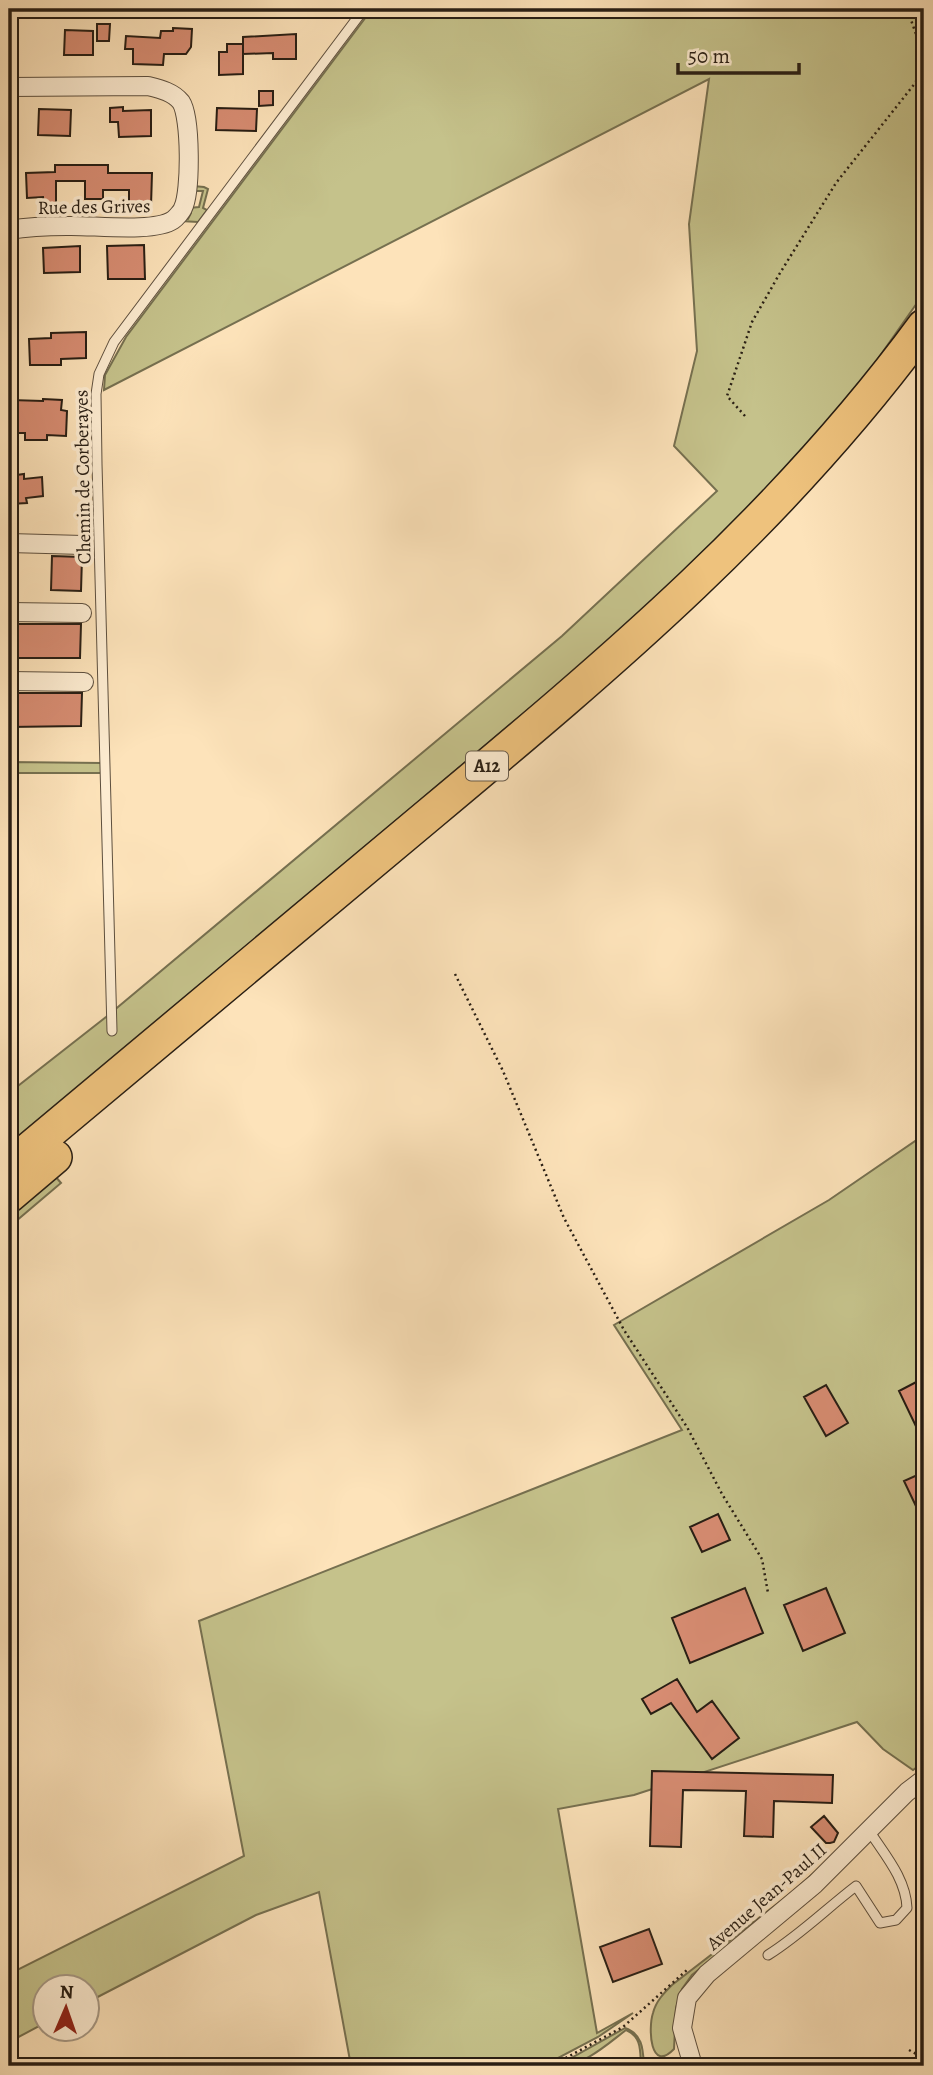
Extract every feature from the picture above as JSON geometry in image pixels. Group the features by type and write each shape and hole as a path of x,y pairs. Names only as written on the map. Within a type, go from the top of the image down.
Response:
{"highway":[{"name":"A12","path":"9,1166 524,735 675,603 748,533 817,461 872,395 924,326"},
{"name":"A12","path":"9,1196 519,769 674,635 744,570 804,508 863,443 924,365"}],"street":[{"name":"Rue des Grives","path":"9,87 148,86 166,90 180,101 185,112 187,164 187,192 183,209 173,220 156,226 67,226 9,230"},
{"path":"9,542 83,545"},
{"path":"9,612 82,613"},
{"path":"9,681 84,682"},
{"name":"Avenue Jean-Paul II","path":"692,2065 682,2028 687,1998 707,1974 815,1884 870,1832 907,1792 924,1779"}],"lane":[{"name":"Chemin de Corberayes","path":"112,1031 97,464 96,394 99,374 114,342 364,9"},
{"path":"768,1955 797,1937 826,1909 856,1886 880,1923 896,1920 907,1908 906,1896 895,1869 870,1832"},
{"path":"657,2066 663,2063 692,2065"}],"path":[{"path":"745,416 727,396 752,322 836,183 916,82 920,45 907,9"},
{"path":"455,974 503,1071 564,1217 624,1330 687,1427 722,1494 762,1559 768,1593"},
{"path":"551,2066 623,2026 637,2014"},
{"path":"909,2050 918,2055 922,2066"}],"shaded area":[{"path":"372,9 924,9 924,293 856,390 748,512 600,649 9,1146 9,1093 106,1017 562,636 717,491 674,446 697,351 689,224 709,79 104,390 105,375 126,337"},
{"path":"193,186 208,189 203,208 207,210 198,222 181,221 182,218 188,219 191,213 188,208 199,207 203,191 193,191"},
{"path":"9,762 101,763 101,773 9,773"},
{"path":"924,1135 924,1762 913,1770 883,1749 857,1722 634,1795 558,1809 597,2033 633,2013 598,2037 543,2066 351,2066 319,1892 256,1915 102,1995 102,1974 32,1974 32,2030 9,2042 9,1974 244,1856 199,1621 682,1430 614,1325 829,1200"},
{"path":"55,1176 61,1183 9,1227 9,1215"},
{"path":"825,1863 792,1896 692,1975 682,1989 676,2008 674,2049 666,2055 655,2053 651,2038 651,2020 656,2005 666,1991 790,1894"},
{"path":"625,2028 639,2038 644,2066 641,2066 638,2041 626,2030 585,2059 557,2066"}],"building":[{"path":"97,24 110,24 109,41 97,41"},
{"path":"173,28 192,29 191,47 186,54 164,54 163,65 133,64 133,49 125,49 126,36 160,38 161,31 173,31"},
{"path":"65,30 93,31 93,55 64,55"},
{"path":"296,34 296,59 273,59 273,53 243,54 243,37"},
{"path":"227,44 243,44 243,74 219,75 219,52 227,52"},
{"path":"259,91 273,91 273,105 259,106"},
{"path":"123,107 123,111 151,110 151,136 119,137 118,122 110,122 110,108"},
{"path":"217,108 257,109 256,131 216,130"},
{"path":"39,109 71,110 70,136 38,135"},
{"path":"55,165 108,165 108,173 152,173 151,206 129,206 129,190 103,190 103,199 85,199 85,181 56,181 56,208 44,208 43,197 27,198 26,173 55,172"},
{"path":"144,245 145,279 108,279 107,246"},
{"path":"80,246 80,272 44,273 43,248"},
{"path":"86,332 86,358 61,359 61,365 30,365 29,339 51,338 51,333"},
{"path":"11,400 62,400 61,410 67,411 66,436 47,435 47,440 25,440 25,433 9,433"},
{"path":"24,474 24,479 42,477 43,496 26,498 27,503 10,504 9,476"},
{"path":"52,556 82,557 81,591 51,590"},
{"path":"9,624 81,624 80,658 9,658"},
{"path":"9,693 82,693 81,726 9,727"},
{"path":"924,1378 924,1443 899,1391"},
{"path":"826,1385 848,1423 826,1436 804,1397"},
{"path":"924,1472 924,1523 904,1481"},
{"path":"718,1514 730,1540 702,1552 690,1527"},
{"path":"745,1588 763,1633 690,1663 672,1618"},
{"path":"826,1588 845,1633 803,1651 784,1605"},
{"path":"677,1679 697,1712 712,1701 739,1738 712,1759 671,1703 651,1714 642,1699"},
{"path":"652,1771 833,1775 832,1803 774,1801 773,1837 744,1836 746,1791 683,1790 681,1847 650,1846"},
{"path":"824,1816 838,1833 834,1842 826,1843 811,1827"},
{"path":"649,1929 662,1964 613,1982 600,1947"}]}
